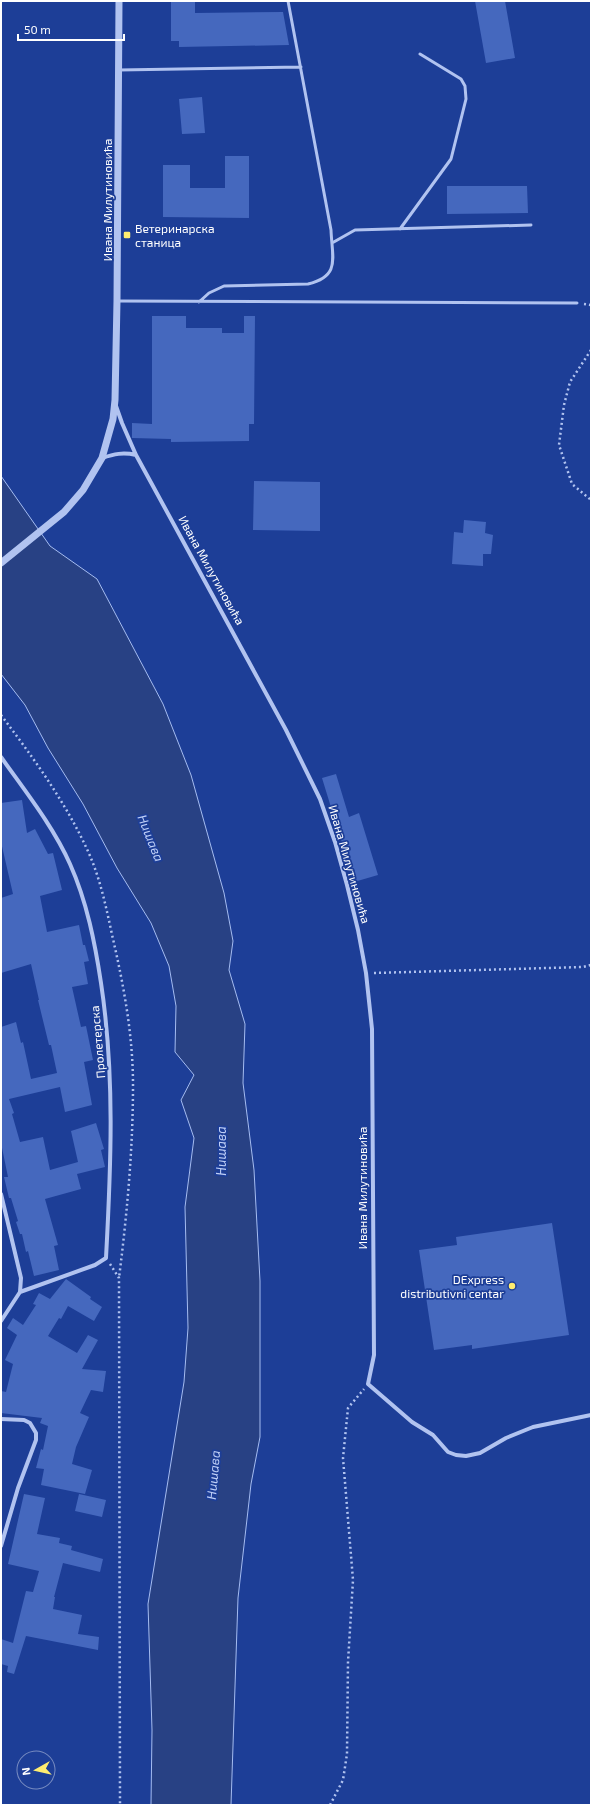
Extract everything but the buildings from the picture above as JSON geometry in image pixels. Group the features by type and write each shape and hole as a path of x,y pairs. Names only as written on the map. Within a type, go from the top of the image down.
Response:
{"street":[{"name":"Ивана Милутиновића","path":"1,563 64,512 83,490 102,458 112,419 115,400 117,301 119,1"},
{"name":"Ивана Милутиновића","path":"115,400 122,423 136,455 286,730 320,799 335,842 347,885 358,930 366,973 372,1029 374,1355 368,1384"},
{"path":"102,458 114,454 126,453 136,455"},
{"name":"Пролетерска","path":"1,757 53,833 70,863 84,901 97,954 104,999 111,1075 111,1155 106,1258"},
{"path":"1,1194 19,1270 20,1292 1,1321"},
{"path":"20,1292 95,1265 106,1258"},
{"path":"368,1384 412,1422 433,1435 448,1452 456,1455 466,1456 480,1453 506,1438 533,1428 591,1415"},
{"path":"1,1419 24,1420 30,1423 36,1433 36,1440 18,1488 1,1546"}],"lane":[{"path":"200,302 209,293 224,286 308,284 319,281 328,276 332,266 331,230 288,1"},
{"path":"400,228 451,160 466,99 465,86 461,79 420,54"},
{"path":"119,70 301,67"},
{"path":"332,243 354,230 531,226"},
{"path":"117,301 577,303"}],"path":[{"path":"591,350 570,382 564,405 559,445 572,484 591,500"},
{"path":"366,973 583,967 591,965"},
{"path":"106,1258 119,1278 120,1805"},
{"path":"330,1805 343,1780 347,1754 348,1662 353,1580 343,1458 348,1408 368,1384"}],"water":[{"name":"Нишава","path":"1,476 50,546 97,579 163,704 191,775 224,893 233,941 229,970 245,1024 243,1083 254,1170 260,1281 260,1437 251,1484 238,1598 231,1805 151,1805 152,1730 148,1604 184,1382 188,1328 185,1207 194,1138 181,1100 194,1075 175,1052 176,1006 169,966 151,923 117,868 83,804 48,748 25,705 1,674"}],"place":[{"name":"Ветеринарска станица","path":"127,235"},
{"name":"DExpress distributivni centar","path":"512,1286"}]}
